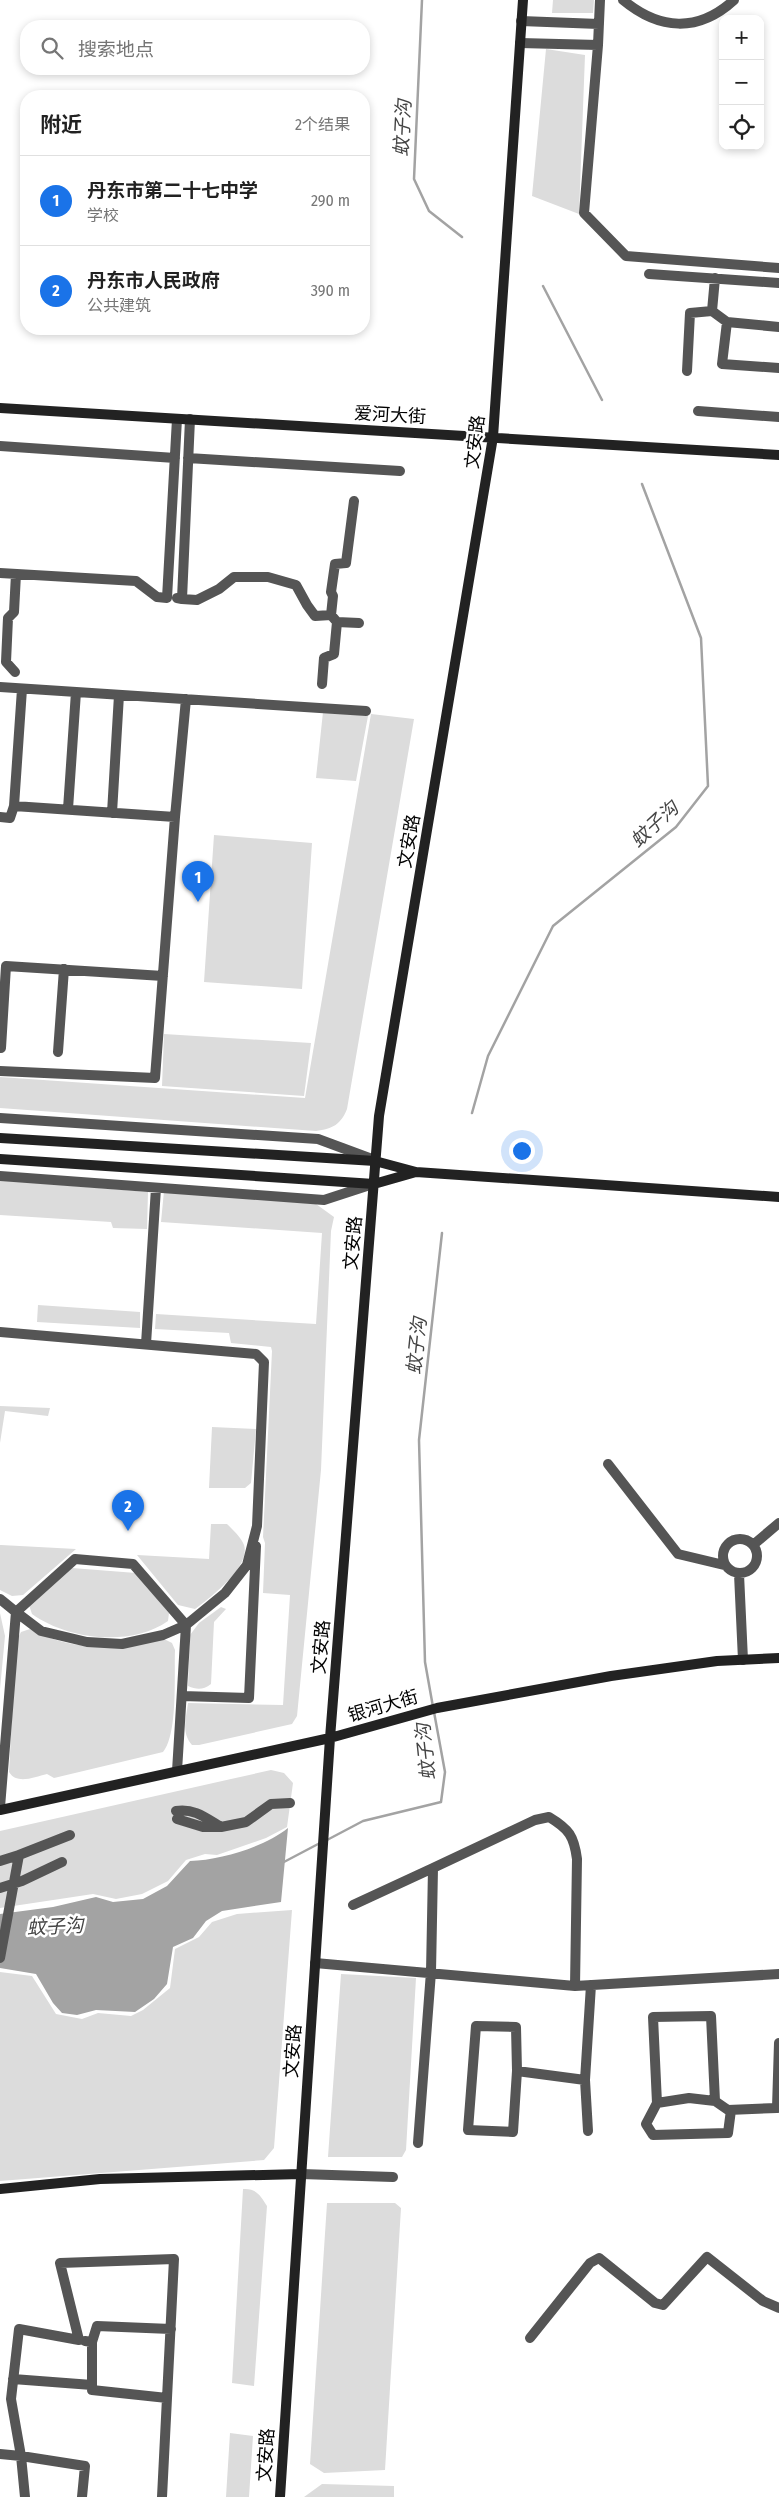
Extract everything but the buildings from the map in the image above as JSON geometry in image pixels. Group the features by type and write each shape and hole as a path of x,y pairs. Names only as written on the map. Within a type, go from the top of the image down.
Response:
{"main road":[{"name":"文安路","path":"280,2497 330,1738 379,1116 494,437 523,0"},
{"name":"爱河大街","path":"0,408 779,455"},
{"path":"0,1138 376,1161 416,1172 779,1197"},
{"path":"0,1159 374,1184 416,1172"},
{"name":"银河大街","path":"0,1808 330,1738 434,1709 611,1676 717,1661 779,1658"},
{"path":"0,2189 100,2179 301,2174"}],"street":[{"path":"600,0 584,213 626,256 779,268"},
{"path":"622,0 644,16 670,24 696,23 721,12 734,0"},
{"path":"521,21 599,24"},
{"path":"520,43 598,45"},
{"path":"649,274 779,283"},
{"path":"712,311 715,278"},
{"path":"687,371 690,313 712,311 727,322 779,328"},
{"path":"727,322 722,364 779,368"},
{"path":"698,411 779,417"},
{"path":"167,598 178,419"},
{"path":"182,599 190,419"},
{"path":"0,446 175,458"},
{"path":"188,458 400,471"},
{"path":"322,684 324,658 334,654 333,596 331,592 335,564 346,563 354,501"},
{"path":"0,573 136,581 157,597 197,600 218,589 234,577 268,578 296,585 306,605 315,616 359,623"},
{"path":"16,574 14,612 8,618 6,662 16,672"},
{"path":"0,687 366,710"},
{"path":"0,817 10,818 14,806 22,688"},
{"path":"68,809 76,692"},
{"path":"112,813 119,695"},
{"path":"0,1071 156,1078 175,817 186,699"},
{"path":"14,806 175,817"},
{"path":"1,1048 6,966 163,976"},
{"path":"58,1052 64,969"},
{"path":"0,1118 318,1139 376,1161"},
{"path":"0,1176 324,1200 374,1184"},
{"path":"146,1344 156,1188"},
{"path":"0,1332 256,1354 264,1362 249,1698 182,1696"},
{"path":"608,1464 678,1554 724,1565"},
{"path":"0,1599 41,1630 87,1642 122,1644 163,1635 186,1625 225,1593 247,1565 257,1526"},
{"path":"753,1545 777,1529"},
{"path":"743,1539 753,1545 757,1556 754,1567 738,1574 728,1570 722,1560 724,1549 732,1540 743,1539"},
{"path":"0,1808 3,1730 16,1612 76,1558 133,1564 186,1625 177,1771"},
{"path":"738,1574 743,1660"},
{"path":"176,1815 186,1809 201,1814 221,1827 246,1822 271,1804 290,1803"},
{"path":"353,1905 535,1820 549,1817 562,1825 575,1840 578,1859 575,1986"},
{"path":"0,1861 70,1835"},
{"path":"0,1958 16,1883 19,1855"},
{"path":"0,1888 16,1883 62,1862"},
{"path":"418,2143 431,1972 433,1868"},
{"path":"315,1963 575,1986 779,1974"},
{"path":"588,2131 585,2080 591,1985"},
{"path":"716,2101 711,2016 654,2018 657,2104 646,2124 653,2135 728,2133 732,2110"},
{"path":"476,2026 516,2027 517,2072 513,2132 468,2130 476,2026"},
{"path":"657,2104 689,2098 716,2101 728,2110 777,2108 779,2043"},
{"path":"517,2072 585,2080"},
{"path":"301,2174 393,2177"},
{"path":"530,2338 590,2263 599,2258 655,2303 663,2305 708,2257 763,2302 779,2308"},
{"path":"80,2340 60,2263 174,2258 162,2497"},
{"path":"167,2398 92,2390 92,2342 96,2326 171,2329"},
{"path":"25,2497 21,2456 11,2399 19,2329 92,2342"},
{"path":"13,2378 92,2385"},
{"path":"0,2454 85,2466 82,2497"}],"shaded area":[{"path":"553,0 594,0 593,13 552,13"},
{"path":"546,49 585,55 579,214 532,196"},
{"path":"323,712 368,716 356,781 316,778"},
{"path":"371,714 414,719 347,1109 339,1122 327,1129 316,1131 0,1108 0,1077 305,1098"},
{"path":"214,835 312,843 302,989 204,982"},
{"path":"164,1034 311,1043 304,1096 162,1086"},
{"path":"0,1180 148,1192 147,1229 113,1228 111,1222 0,1215"},
{"path":"164,1191 316,1204 334,1217 331,1231 321,1470 297,1716 292,1724 199,1745 192,1745 186,1735 185,1725 188,1703 283,1705 290,1595 263,1593 265,1543 263,1537 272,1351 271,1347 231,1343 229,1333 155,1329 156,1314 316,1324 322,1233 161,1222"},
{"path":"38,1305 140,1312 140,1328 37,1322"},
{"path":"0,1406 50,1408 48,1416 5,1411 0,1443"},
{"path":"212,1427 256,1429 251,1483 245,1488 209,1488"},
{"path":"211,1524 227,1524 239,1536 244,1545 245,1554 236,1572 228,1581 195,1609 178,1605 137,1555 209,1559"},
{"path":"0,1545 76,1549 23,1595 12,1596 0,1590"},
{"path":"72,1568 136,1573 169,1613 168,1621 136,1635 100,1637 63,1630 32,1614 29,1605 32,1601"},
{"path":"221,1607 226,1609 214,1622 211,1684 197,1689 188,1686 190,1635 199,1623"},
{"path":"0,1613 5,1636 0,1689"},
{"path":"30,1629 47,1637 80,1645 112,1646 164,1639 172,1643 175,1650 173,1718 168,1743 163,1752 54,1778 47,1774 26,1779 12,1776 9,1772 16,1642 21,1632"},
{"path":"271,1770 284,1773 293,1783 287,1827 266,1838 217,1855 205,1854 186,1860 168,1881 142,1894 116,1899 93,1894 0,1908 0,1831"},
{"path":"292,1910 274,2148 264,2160 0,2181 0,1972 32,1976 56,2014 82,2019 98,2013 131,2016 143,2010 170,1988 175,1949 199,1937 212,1922 237,1914"},
{"path":"341,1974 416,1978 406,2150 402,2157 328,2157"},
{"path":"243,2189 255,2191 267,2206 254,2386 232,2383"},
{"path":"327,2203 395,2203 401,2208 385,2470 324,2473 310,2464"},
{"path":"230,2433 253,2436 249,2497 226,2497"},
{"path":"322,2484 394,2486 394,2497 304,2497"}],"water":[{"path":"288,1828 281,1902 222,1911 206,1921 193,1938 173,1947 167,1984 154,1999 135,2012 96,2010 77,2015 62,2013 53,2003 36,1974 0,1968 0,1914 53,1907 96,1897 113,1902 143,1899 167,1886 190,1861 215,1858 255,1847"}],"waterway":[{"name":"蚊子沟","path":"422,0 414,179 429,211 462,237"},
{"name":"蚊子沟","path":"543,286 602,400"},
{"name":"蚊子沟","path":"472,1113 488,1056 553,926 676,827 708,786 701,638 642,484"},
{"name":"蚊子沟","path":"433,1707 425,1662 419,1440 442,1233"},
{"name":"蚊子沟","path":"327,1840 363,1821 441,1802 445,1772 434,1712"},
{"name":"蚊子沟","path":"282,1863 320,1843"}],"place":[{"name":"丹东市第二十七中学","path":"198,902"},
{"name":"丹东市人民政府","path":"128,1531"}]}
